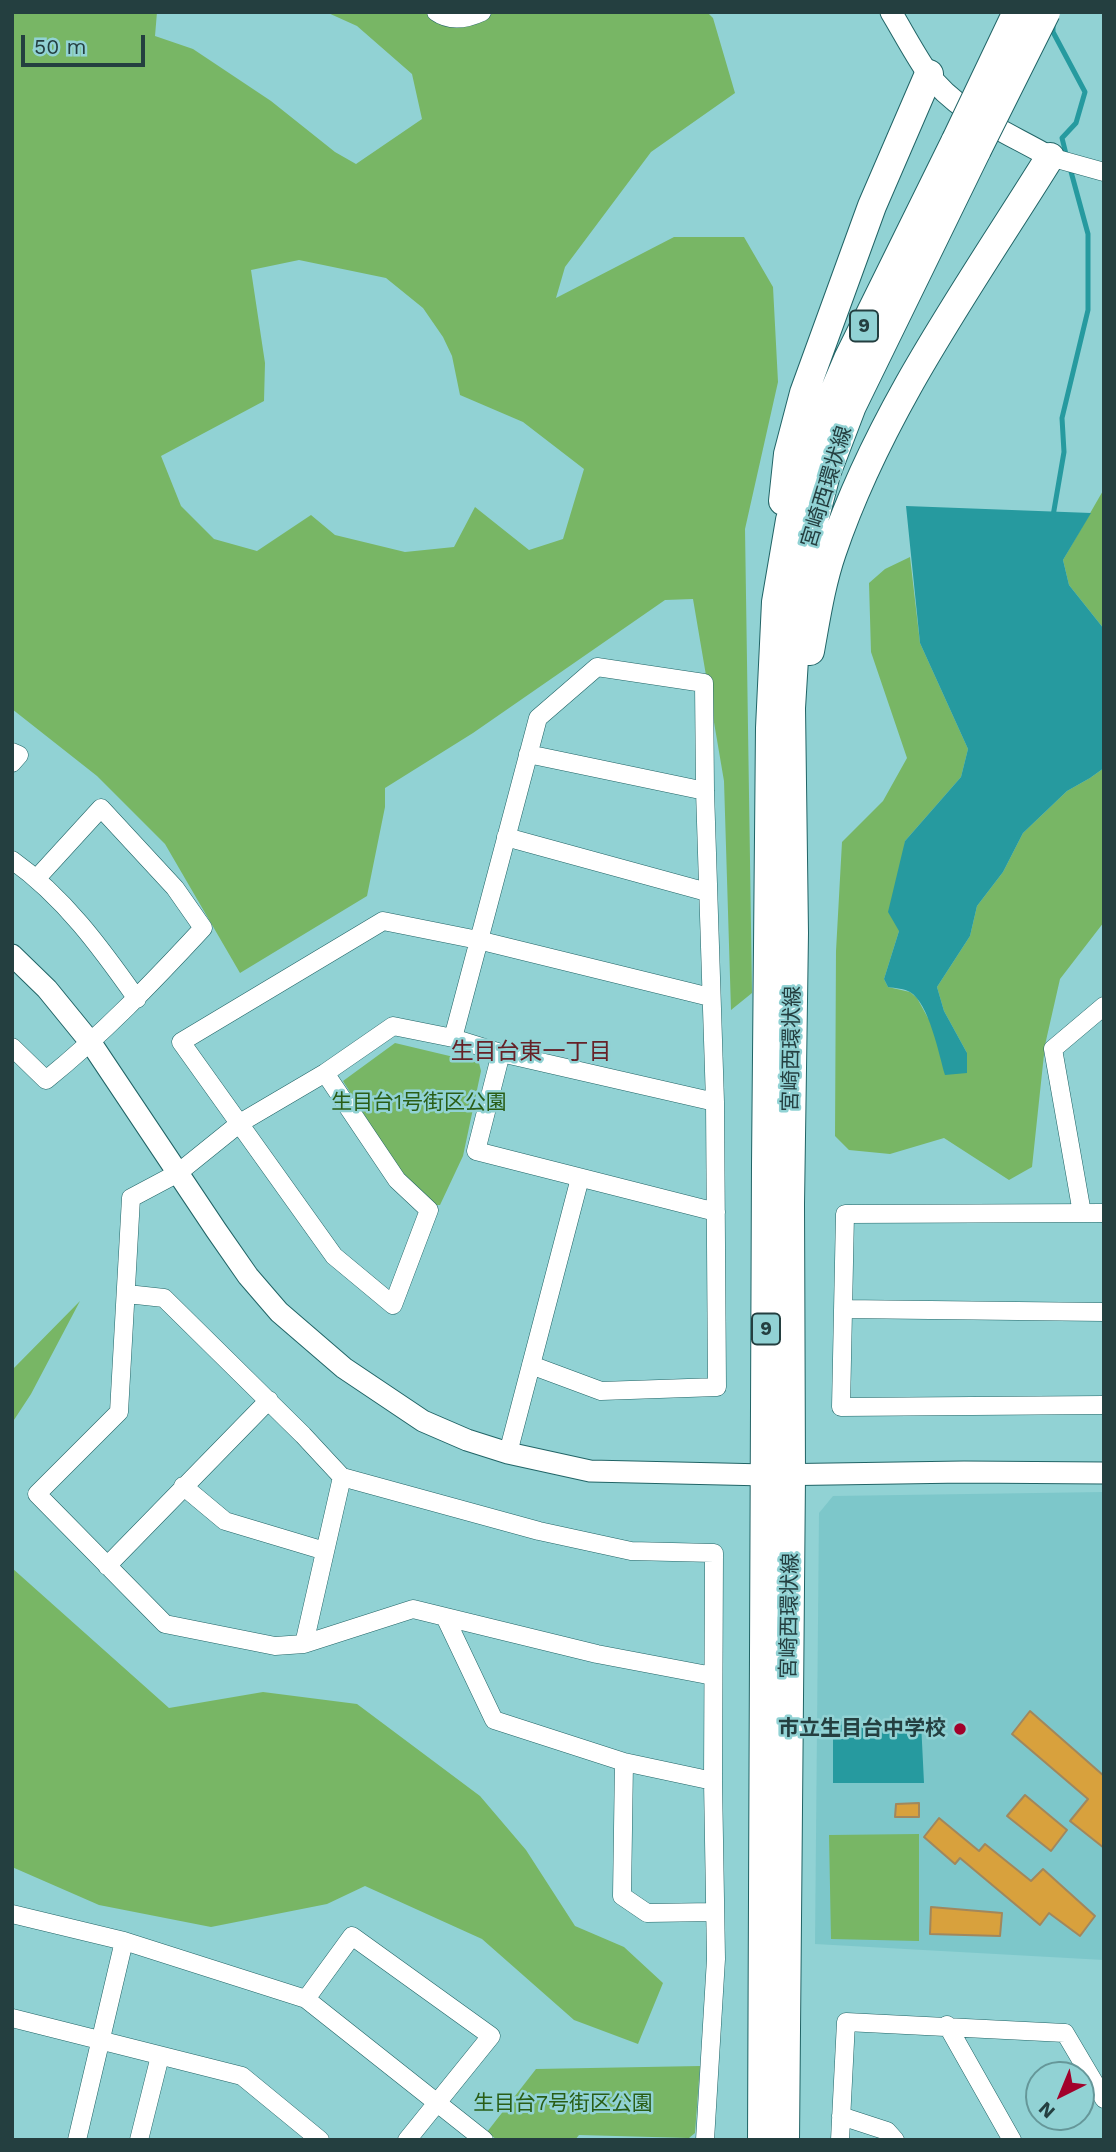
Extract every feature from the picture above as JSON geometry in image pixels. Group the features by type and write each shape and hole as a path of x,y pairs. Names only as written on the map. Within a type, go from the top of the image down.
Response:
{"main road":[{"name":"宮崎西環状線","path":"762,2140 779,1475 790,1204 794,933 791,708 797,610 810,536 826,474 852,406 967,145 1017,12"},
{"name":"宮崎西環状線","path":"785,2140 779,1475 766,1164 771,728 776,602 790,520 816,434 848,359 967,145 1046,12"},
{"path":"790,520 783,499 788,454 804,393 872,206 929,74"},
{"path":"794,933 803,914 807,669 831,553 865,469 913,377 1050,157"}],"street":[{"path":"436,12 442,17 463,19 482,12"},
{"path":"891,12 929,74 979,119 1050,157 1104,172"},
{"path":"453,1038 538,718 597,667 705,683 707,892 715,1102 717,1387 601,1391 531,1365"},
{"path":"12,752 19,755 12,763"},
{"path":"528,754 705,791"},
{"path":"12,1047 46,1080 91,1043 137,999 202,928 175,888 101,808 37,878"},
{"path":"506,837 707,892"},
{"path":"12,860 37,878 94,939 137,999"},
{"path":"325,1073 397,1180 429,1210 393,1304 334,1256 181,1042 383,921 478,940 710,997"},
{"path":"12,955 47,989 91,1043 248,1276 279,1312 344,1368 423,1421 467,1440 508,1453 590,1471 779,1475 1104,1473"},
{"path":"1082,1213 1053,1049 1104,1006"},
{"path":"713,1676 597,1654 413,1609 304,1644 275,1646 165,1624 37,1494 118,1412 131,1198 178,1173 240,1123 325,1073 393,1026 453,1038 500,1053 715,1102"},
{"path":"500,1053 476,1152 716,1212"},
{"path":"508,1453 580,1178"},
{"path":"1104,1213 845,1214 841,1407 1104,1405"},
{"path":"127,1294 164,1298 342,1477 539,1531 631,1551 714,1553 713,1781 716,1959 705,2140"},
{"path":"843,1310 1104,1312"},
{"path":"107,1566 268,1400"},
{"path":"304,1644 342,1477"},
{"path":"183,1486 225,1521 325,1551"},
{"path":"445,1617 494,1720 624,1762 713,1781"},
{"path":"624,1762 622,1896 647,1913 714,1912"},
{"path":"12,1914 124,1941 306,1999 484,2140"},
{"path":"306,1999 352,1936 491,2036 407,2140"},
{"path":"77,2140 124,1941"},
{"path":"12,2018 242,2076 297,2133 320,2140"},
{"path":"839,2140 846,2022 1065,2033 1104,2099"},
{"path":"947,2025 1012,2140"},
{"path":"139,2140 160,2056"},
{"path":"841,2116 887,2131 895,2140"}],"shaded area":[{"path":"906,506 1091,513 1063,560 1069,585 1104,629 1104,768 1067,791 1023,833 1003,872 977,906 970,936 937,987 944,1011 967,1053 967,1073 945,1075 923,1007 910,992 888,987 884,979 899,931 888,912 905,841 961,777 968,749 920,643"},
{"name":"市立生目台中学校","path":"1104,1492 1104,1960 815,1944 819,1513 833,1496"},
{"path":"833,1721 921,1722 924,1783 833,1783"}],"green space":[{"path":"12,12 157,12 155,36 193,49 271,101 335,152 356,164 422,119 412,74 357,26 326,12 707,12 713,18 735,93 651,152 565,267 556,298 674,237 744,237 773,287 778,382 745,529 752,993 731,1010 724,781 693,599 665,600 473,733 385,788 385,807 367,896 240,973 165,844 97,776 12,709","holes":["299,260 386,278 423,308 443,337 452,356 460,395 523,422 584,469 563,539 529,550 475,507 454,547 405,552 335,535 311,515 257,551 214,539 181,506 161,456 264,401 265,363 251,270"]},
{"path":"1104,489 1104,629 1069,585 1063,560"},
{"path":"910,557 920,643 968,749 961,777 905,841 899,931 884,979 888,987 910,992 917,998 928,1018 967,1053 944,1011 937,987 970,936 977,906 1003,872 1023,833 1067,791 1104,768 1104,922 1060,979 1045,1045 1032,1167 1009,1180 944,1138 890,1154 849,1150 835,1136 836,951 842,842 883,801 907,758 871,652 869,583 885,569"},
{"name":"生目台1号街区公園","path":"395,1043 479,1063 481,1071 463,1156 440,1205 435,1205 403,1176 343,1081"},
{"path":"80,1301 31,1394 12,1423 12,1370"},
{"path":"12,1568 169,1708 263,1692 357,1704 480,1796 526,1850 575,1926 624,1947 663,1983 638,2044 574,2020 482,1939 365,1886 327,1904 211,1927 99,1905 12,1867"},
{"path":"919,1834 919,1941 831,1939 829,1835"},
{"name":"生目台7号街区公園","path":"700,2066 695,2133 689,2138 579,2135 575,2140 497,2140 487,2132 536,2069"}],"building":[{"path":"1030,1711 1104,1776 1104,1848 1070,1821 1088,1799 1012,1734"},
{"path":"1025,1795 1067,1830 1051,1851 1007,1816"},
{"path":"919,1803 919,1817 895,1817 896,1804"},
{"path":"939,1818 979,1851 985,1844 1031,1881 1043,1869 1095,1916 1080,1936 1049,1913 1040,1925 960,1858 955,1864 924,1837"},
{"path":"931,1907 1002,1913 1000,1936 930,1934"}],"waterway":[{"path":"1053,23 1053,32 1085,92 1076,123 1062,138 1067,158"},
{"path":"1053,516 1064,452 1062,418 1088,310 1088,234 1070,168"}],"place":[{"name":"市立生目台中学校","path":"960,1729"}],"district":[{"name":"生目台東一丁目","path":"531,1052"}]}
